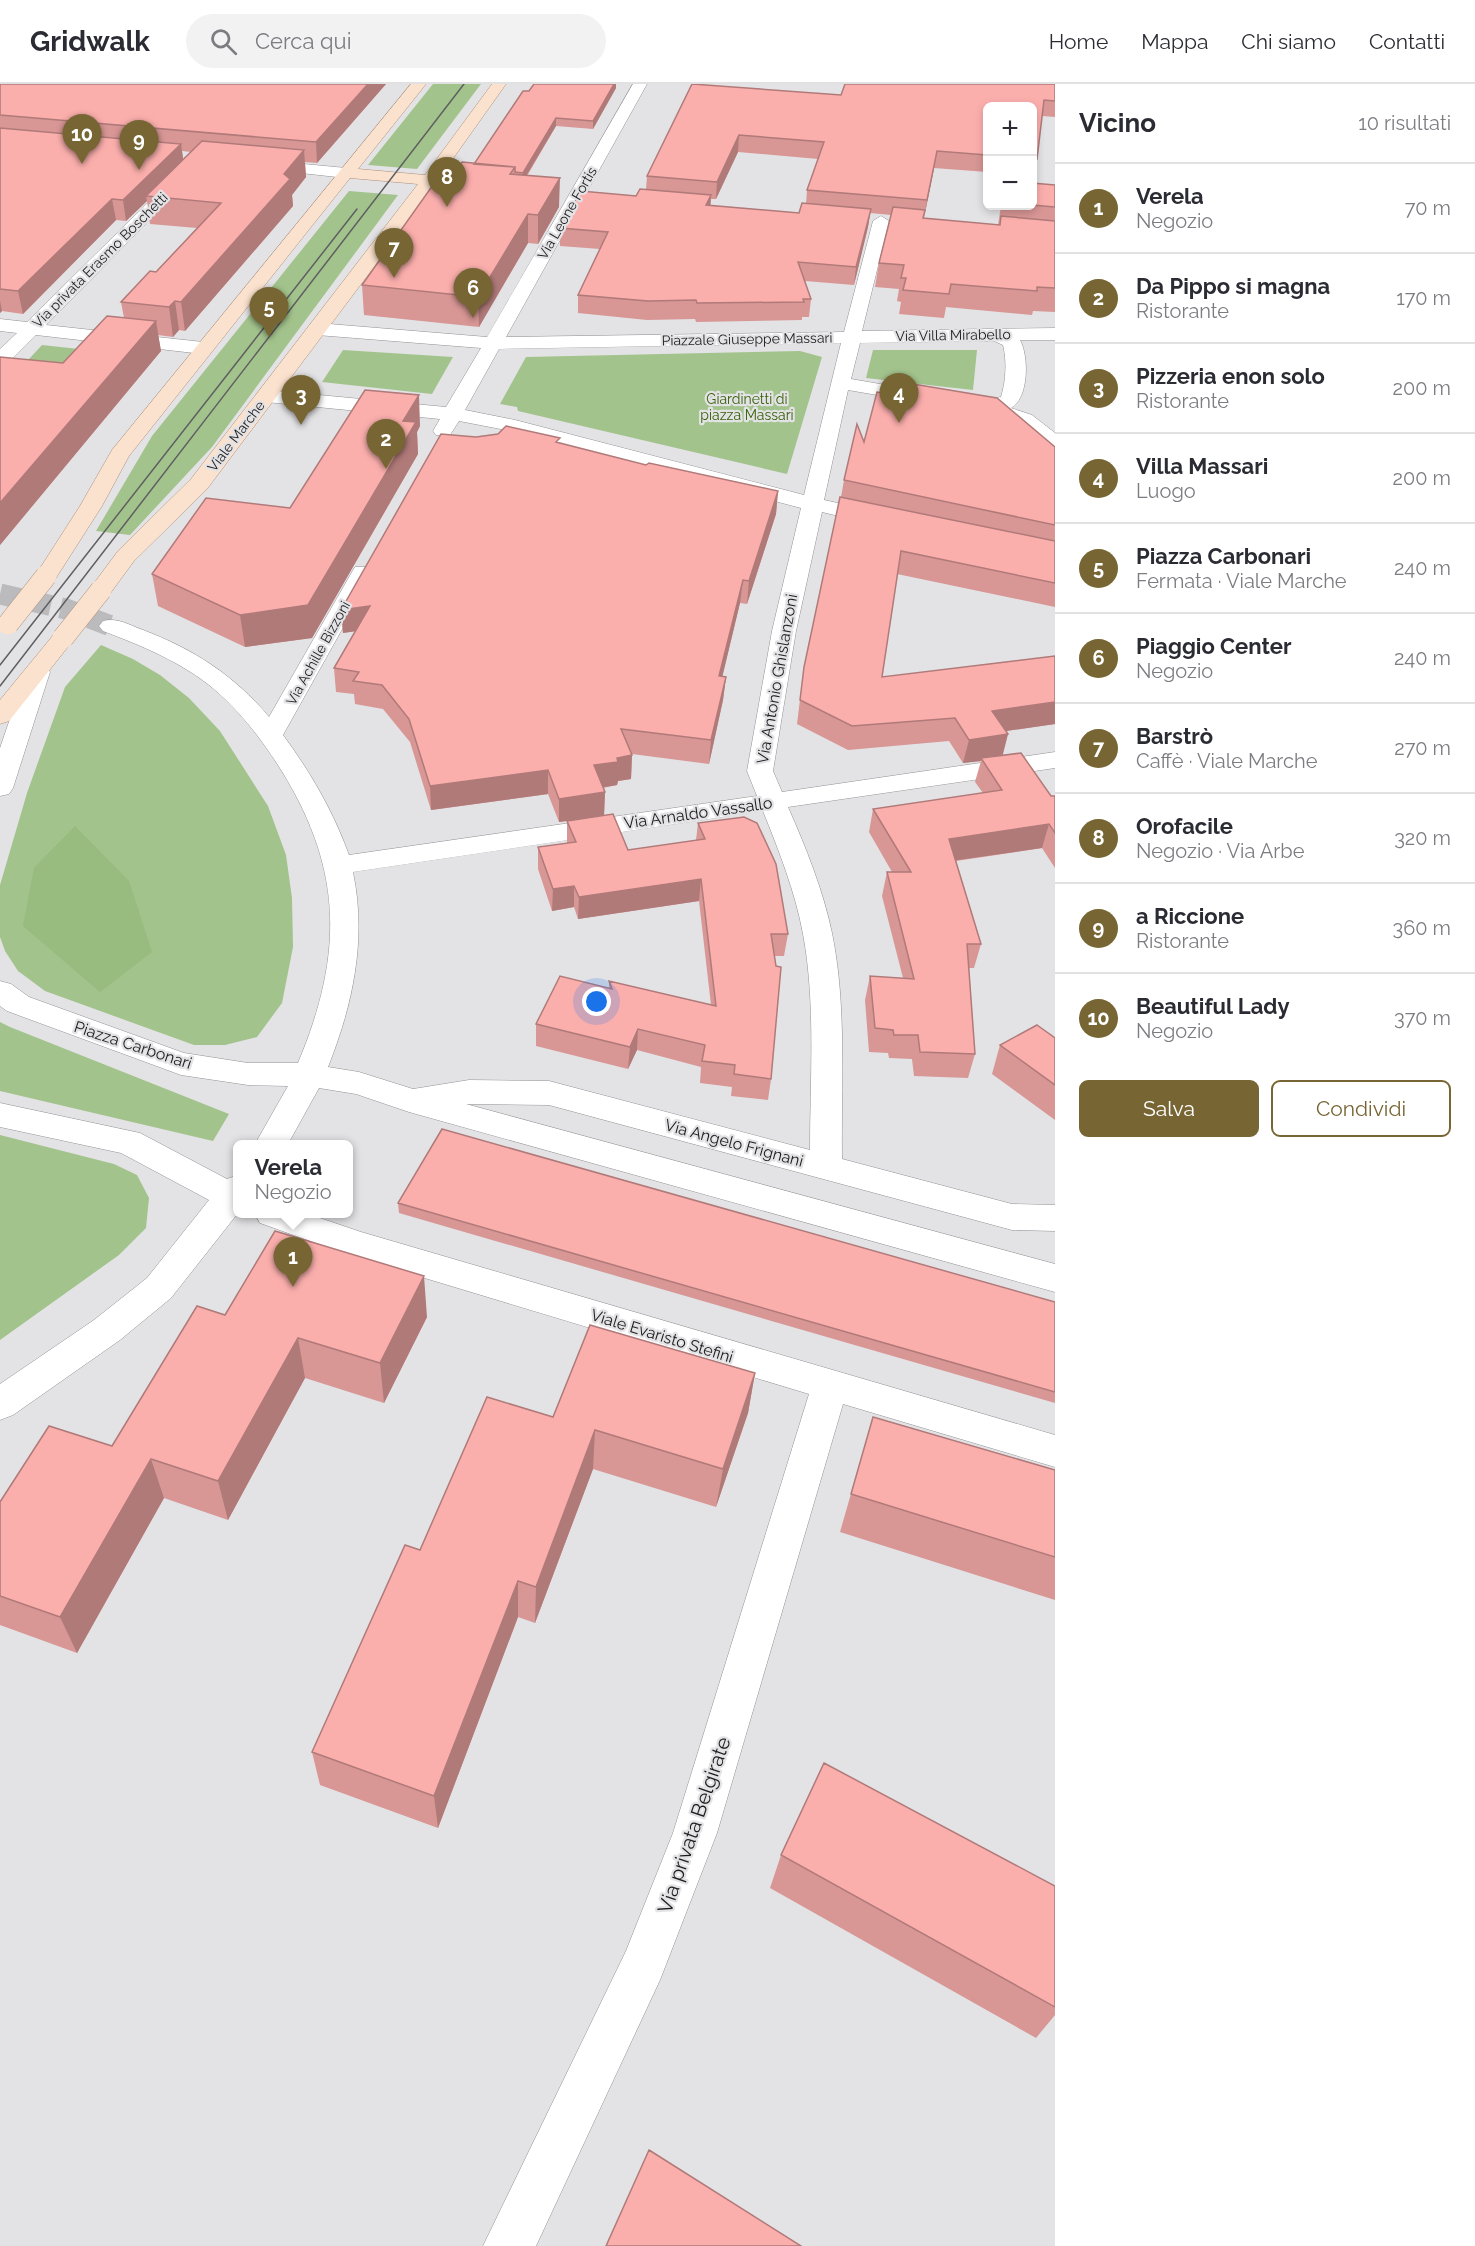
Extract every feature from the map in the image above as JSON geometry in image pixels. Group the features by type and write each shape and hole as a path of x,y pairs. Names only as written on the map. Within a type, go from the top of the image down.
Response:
{"main road":[{"path":"4,628 46,576 91,506 119,454 202,348 419,84"},
{"name":"Viale Marche","path":"0,716 38,672 126,556 199,484 499,84"},
{"path":"346,173 429,180"}],"street":[{"name":"Via Leone Fortis","path":"494,343 640,84"},
{"path":"248,164 346,173"},
{"name":"Via privata Erasmo Boschetti","path":"0,360 191,169"},
{"path":"429,180 447,182"},
{"path":"555,192 601,196"},
{"path":"852,337 883,222"},
{"path":"0,325 202,348"},
{"name":"Piazzale Giuseppe Massari","path":"317,328 494,343 852,337 812,505"},
{"path":"981,406 1004,403 1010,400 1015,392 1013,346 1008,339 991,334"},
{"name":"Via Villa Mirabello","path":"852,337 1055,334"},
{"path":"430,453 494,343"},
{"path":"840,383 981,406 1025,419 1055,443"},
{"path":"266,396 453,414 507,424 812,505 897,522"},
{"name":"Via Antonio Ghislanzoni","path":"812,505 784,631 760,771 800,868 818,934 825,999 826,1168"},
{"name":"Via Achille Bizzoni","path":"271,735 376,550"},
{"path":"111,626 162,646 209,673 232,694 271,735 298,773 322,814 340,865 346,909 344,958 335,1004 309,1075 273,1140"},
{"path":"0,788 38,672"},
{"name":"Via Arnaldo Vassallo","path":"340,865 1055,760"},
{"name":"Piazza Carbonari","path":"0,991 18,1004 181,1064 248,1074 309,1075"},
{"path":"309,1075 359,1083 409,1100 1055,1278"},
{"name":"Via Angelo Frignani","path":"409,1100 470,1092 549,1094 1012,1217 1055,1218"},
{"path":"0,1115 128,1142 233,1194"},
{"path":"0,1404 108,1330 159,1288 233,1197"},
{"name":"Viale Evaristo Stefini","path":"283,1218 355,1244 1055,1451"},
{"name":"Via privata Belgirate","path":"509,2246 644,1964 691,1844 830,1385"}],"green space":[{"path":"433,84 481,84 417,169 368,165"},
{"path":"349,191 398,195 212,447 130,535 96,531 152,436"},
{"path":"42,345 143,356 16,373"},
{"path":"343,350 453,357 432,394 322,382"},
{"path":"873,350 977,350 973,390 866,378"},
{"name":"Giardinetti di piazza Massari","path":"800,351 822,357 787,474 518,411 517,407 500,404 526,357"},
{"path":"101,645 133,659 160,675 189,698 220,731 268,806 286,855 292,898 293,947 282,1003 257,1037 225,1045 194,1045 45,991 18,971 5,951 0,937 0,885 27,793 65,687"},
{"path":"75,826 129,881 152,952 100,992 23,926 34,868"},
{"path":"0,1022 229,1114 213,1141 0,1091"},
{"path":"0,1135 114,1164 137,1175 149,1198 146,1228 119,1255 0,1340"}],"building":[{"path":"0,84 368,84 316,142 0,115"},
{"path":"534,84 614,84 593,121 556,118 523,173 515,172 515,167 474,164 523,91 529,91"},
{"path":"692,84 841,95 845,84 1055,84 1055,101 1044,100 1037,159 1037,102 983,102 983,155 937,151 927,200 807,190 824,142 739,135 717,182 647,176"},
{"path":"0,128 181,144 123,200 112,199 18,291 0,289"},
{"path":"202,141 304,150 284,174 290,179 181,302 175,301 169,307 121,302 150,271 156,272 221,203 146,196"},
{"path":"462,162 515,167 510,174 560,178 538,215 528,214 478,297 362,285 445,168 457,169"},
{"path":"1037,183 1055,185 1055,207 1037,205"},
{"path":"640,189 711,195 706,205 799,213 802,203 871,209 856,267 798,262 811,299 803,299 804,302 697,303 696,300 648,301 578,295 608,232 560,228 581,191 636,196"},
{"path":"893,207 925,210 923,218 1000,225 1001,216 1055,221 1055,288 1037,287 1037,291 951,284 949,294 903,290 906,278 901,278 904,265 879,263"},
{"path":"107,316 156,321 0,503 0,357 63,363"},
{"path":"901,382 997,398 1055,447 1055,525 844,480 857,424 864,442 877,392 892,394"},
{"path":"365,390 419,395 403,421 416,422 308,605 240,615 152,574 206,498 290,508"},
{"path":"506,426 560,438 556,442 646,465 649,463 778,491 749,581 743,580 719,676 726,677 711,740 621,729 632,755 617,758 618,762 594,765 605,792 559,799 548,770 430,786 409,719 382,685 353,681 359,672 334,668 370,606 341,610 441,434 476,437 498,434"},
{"path":"840,497 1055,541 1055,583 901,551 882,677 1055,656 1055,702 992,711 1008,734 969,740 955,718 852,726 800,700 804,667"},
{"path":"1021,753 1051,796 1055,796 1055,833 1049,824 949,839 981,944 967,944 975,1054 920,1052 918,1035 894,1035 893,1030 875,1028 870,976 914,979 887,872 911,872 873,809 1002,790 981,758"},
{"path":"613,814 628,850 705,839 698,823 744,817 757,823 776,864 788,934 771,934 776,966 781,967 771,1079 734,1074 735,1065 702,1061 705,1045 638,1029 630,1047 536,1024 560,976 612,989 609,981 716,1006 701,879 579,897 574,886 553,889 538,847 576,842 567,821"},
{"path":"1037,1025 1055,1038 1055,1085 1000,1045"},
{"path":"442,1129 1055,1302 1055,1392 398,1203"},
{"path":"275,1231 424,1276 380,1363 298,1338 218,1481 151,1459 60,1617 0,1596 0,1502 49,1426 112,1446 197,1306 225,1315"},
{"path":"590,1325 755,1373 723,1469 595,1430 536,1587 518,1581 434,1796 312,1752 405,1545 420,1550 487,1397 553,1417"},
{"path":"873,1417 1055,1470 1055,1557 851,1494"},
{"path":"824,1763 1055,1886 1055,2007 781,1855"},
{"path":"649,2150 801,2246 606,2246"}],"tunnel":[{"path":"0,594 66,609 111,626"}],"tram line":[{"path":"0,686 464,84"},
{"path":"0,665 357,209"}],"place":[{"name":"Beautiful Lady","path":"82,164"},
{"name":"a Riccione","path":"139,170"},
{"name":"Orofacile","path":"447,207"},
{"name":"Barstrò","path":"394,278"},
{"name":"Piaggio Center","path":"473,318"},
{"name":"Piazza Carbonari","path":"269,337"},
{"name":"Villa Massari","path":"899,423"},
{"name":"Pizzeria enon solo","path":"301,425"},
{"name":"Da Pippo si magna","path":"386,469"},
{"name":"Verela","path":"293,1287"}]}
